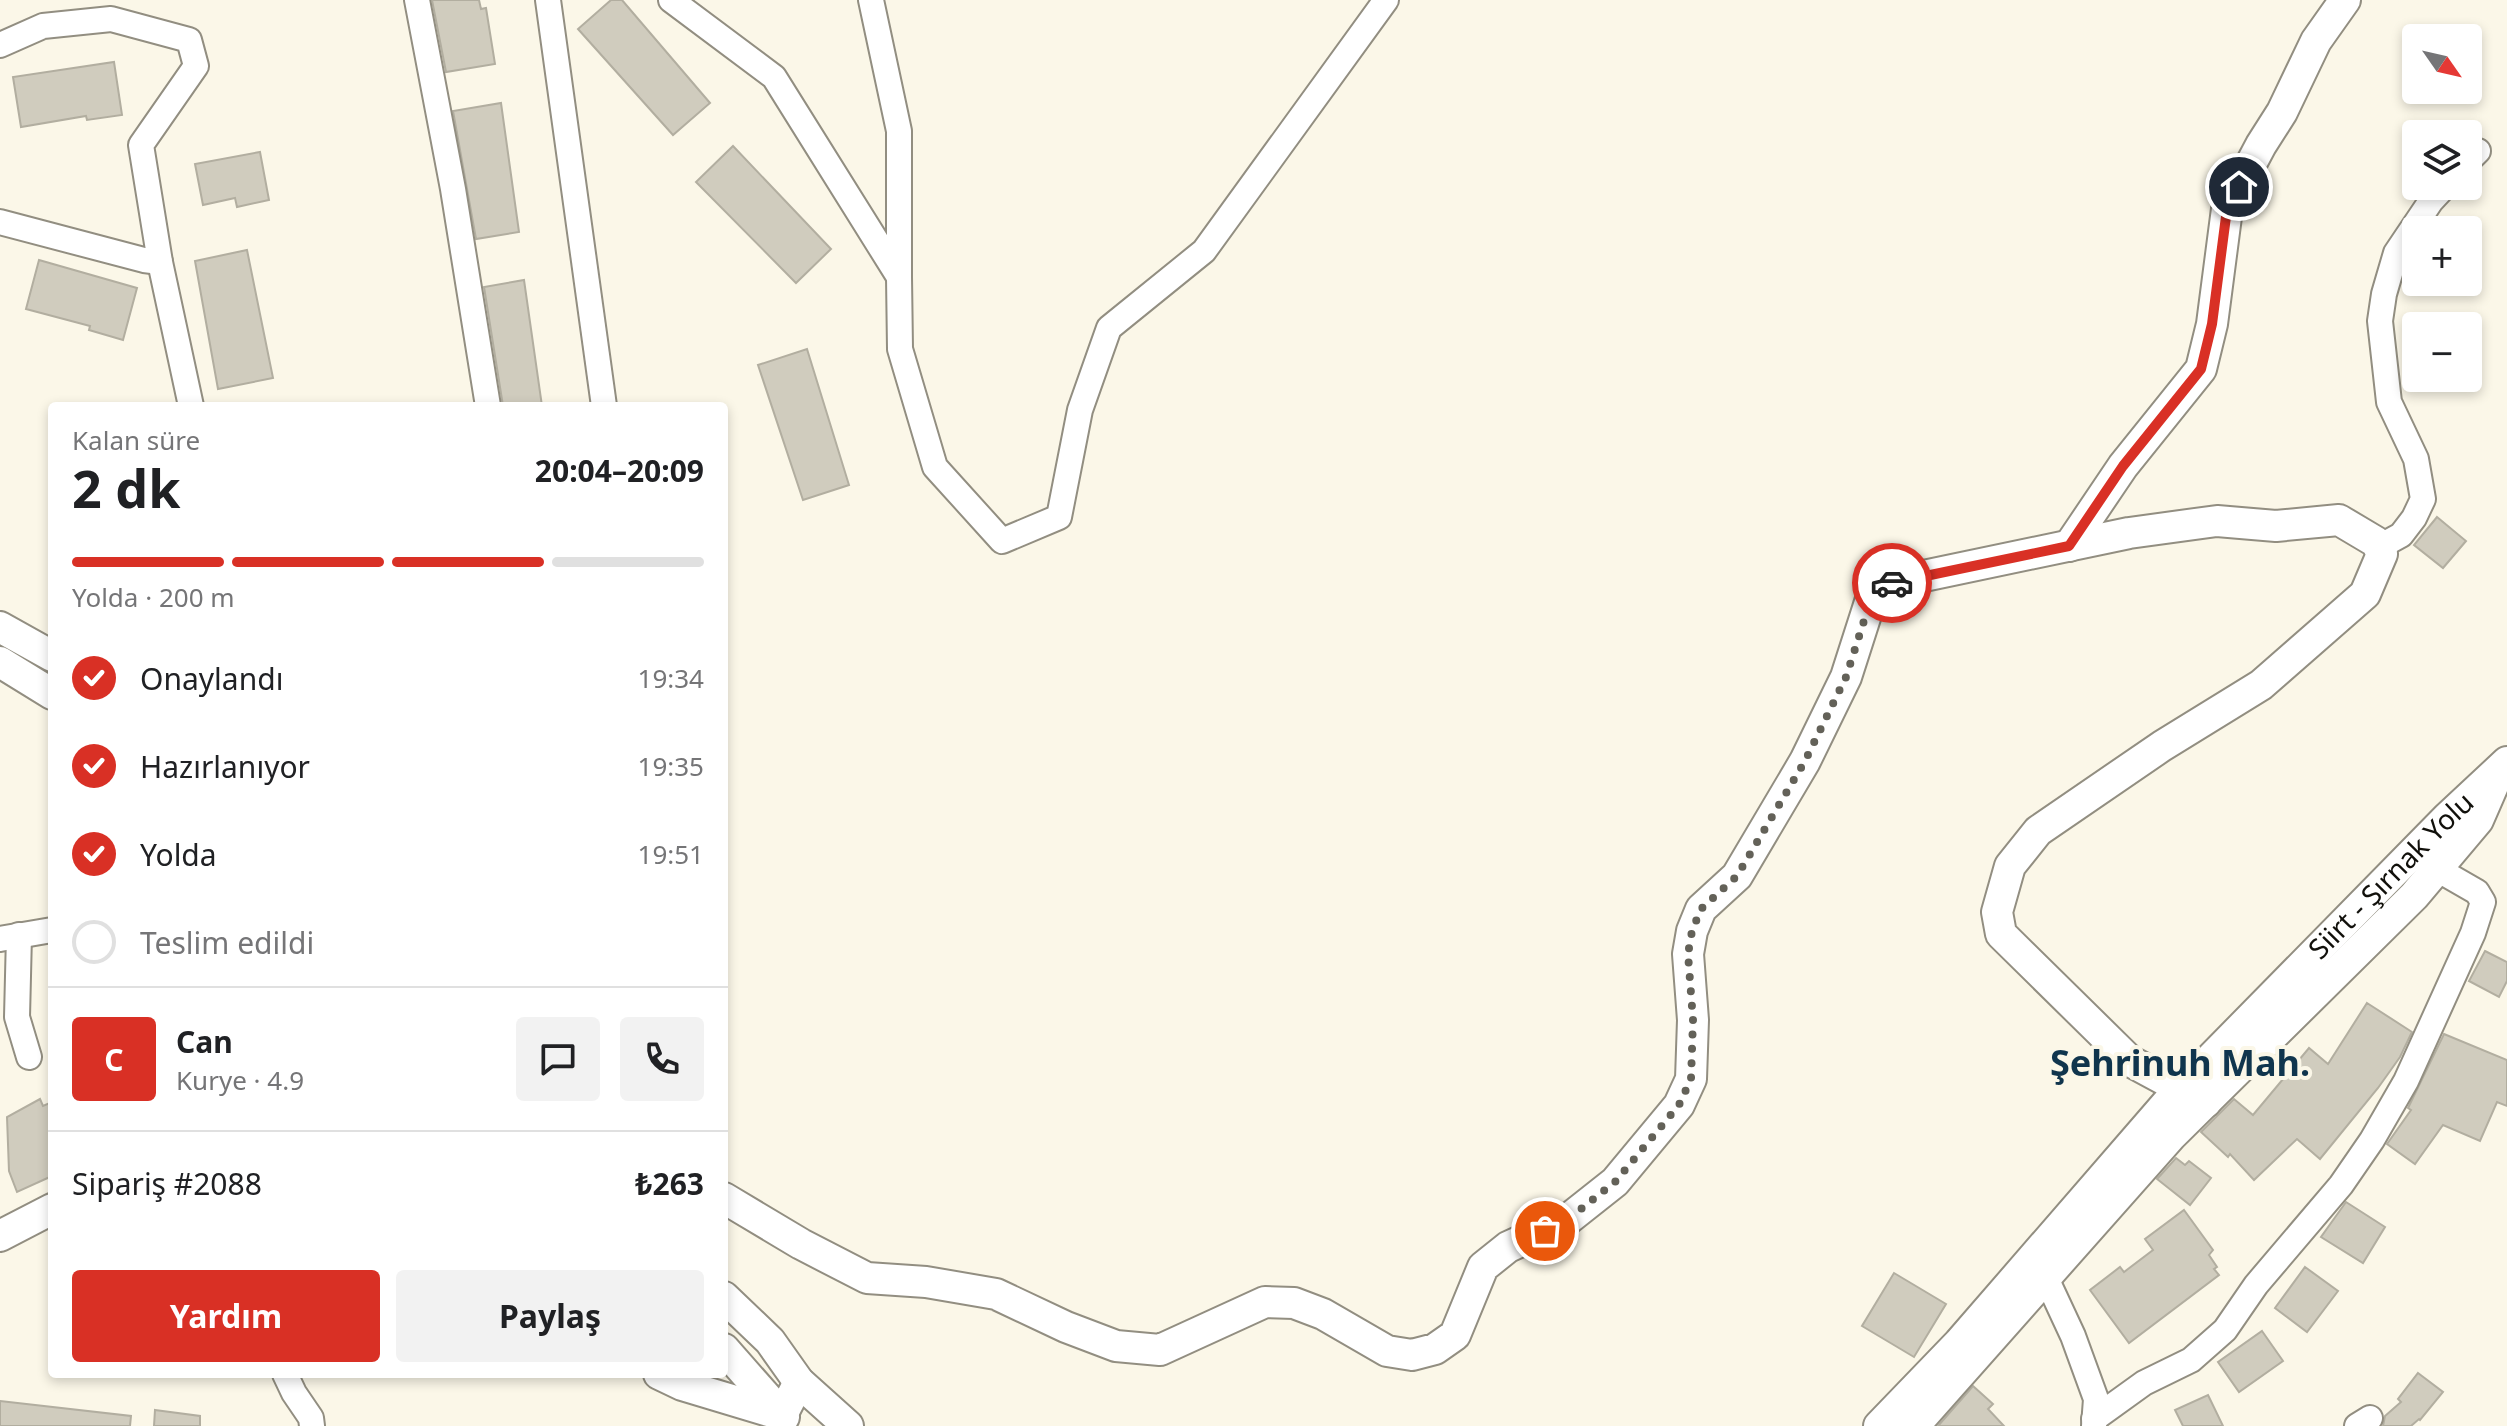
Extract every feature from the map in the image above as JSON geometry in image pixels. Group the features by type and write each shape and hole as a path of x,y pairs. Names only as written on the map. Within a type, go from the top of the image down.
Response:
{"street":[{"path":"417,0 453,189 487,402"},
{"path":"548,0 603,402"},
{"path":"671,0 774,77 899,277"},
{"path":"871,0 899,131 900,349 935,467 1002,541 1059,517 1080,410 1109,328 1204,251 1386,0"},
{"path":"2069,546 2123,466 2201,369 2212,324 2227,209 2282,112 2316,41 2345,0"},
{"path":"0,45 43,26 111,19 189,40 196,66 141,145 160,262 190,402"},
{"path":"2379,547 2401,535 2423,499 2416,459 2389,402 2380,321 2396,253 2432,200"},
{"path":"0,222 160,262"},
{"path":"728,1200 801,1244 867,1278 926,1282 996,1294 1066,1327 1116,1346 1160,1350 1265,1302 1294,1303 1323,1314 1387,1351 1412,1355 1435,1349 1455,1335 1483,1267 1508,1247 1567,1220 1615,1182 1679,1105 1691,1079 1693,1020 1688,954 1692,931 1701,909 1737,876 1805,761 1846,677 1871,599 1881,585 2129,533 2217,521 2276,526 2339,520 2376,542 2382,554 2365,594 2261,685 2162,746 2038,831 2010,866 1997,912 2001,934 2130,1061 2193,1096"},
{"path":"0,627 48,654"},
{"path":"0,662 48,692"},
{"name":"Siirt - Şırnak Yolu","path":"1879,1426 2193,1096 2447,818 2504,765"},
{"name":"Siirt - Şırnak Yolu","path":"1914,1426 2171,1136 2193,1096 2414,896 2478,820 2504,765"},
{"path":"2094,1422 2144,1383 2191,1360 2225,1330 2256,1285 2341,1185 2372,1140 2406,1081 2473,933 2483,902 2477,892 2437,869"},
{"path":"29,1057 17,1017 10,937 48,931"},
{"path":"0,1236 48,1211"},
{"path":"2046,1278 2073,1336 2096,1399 2094,1422"},
{"path":"728,1301 770,1341 799,1382 848,1426"},
{"path":"728,1354 788,1421"},
{"path":"287,1378 311,1418 312,1426"},
{"path":"667,1378 788,1421"},
{"path":"788,1421 799,1382"}],"building":[{"path":"432,0 479,0 481,9 486,8 495,64 446,72"},
{"path":"611,0 622,0 710,103 673,135 578,29"},
{"path":"114,62 122,115 87,120 86,116 21,127 13,77"},
{"path":"501,103 519,232 476,239 453,111"},
{"path":"733,146 831,249 796,283 696,182"},
{"path":"260,152 269,200 237,207 235,198 203,205 195,164"},
{"path":"247,250 273,378 218,389 195,261"},
{"path":"39,260 137,288 123,340 89,330 90,326 26,309"},
{"path":"524,280 541,402 502,402 484,287"},
{"path":"807,349 849,485 803,500 758,365"},
{"path":"2437,517 2466,541 2443,568 2414,545"},
{"path":"2485,951 2507,962 2507,981 2499,997 2469,981"},
{"path":"2367,1003 2412,1032 2400,1057 2378,1088 2320,1159 2297,1139 2254,1180 2230,1154 2228,1157 2201,1132 2234,1099 2253,1115 2309,1048 2328,1064"},
{"path":"2444,1034 2507,1060 2507,1106 2497,1102 2480,1141 2443,1125 2415,1164 2387,1144 2411,1110 2408,1108"},
{"path":"40,1099 43,1106 48,1104 48,1178 17,1192 9,1171 7,1117"},
{"path":"2176,1158 2185,1165 2189,1161 2211,1178 2190,1205 2157,1179"},
{"path":"2346,1202 2385,1227 2363,1263 2321,1237"},
{"path":"2184,1210 2213,1250 2209,1255 2219,1275 2129,1343 2090,1290 2120,1267 2124,1272 2153,1250 2145,1239"},
{"path":"2305,1267 2338,1291 2307,1332 2275,1308"},
{"path":"1894,1273 1946,1304 1914,1357 1862,1326"},
{"path":"2262,1331 2283,1361 2239,1392 2218,1362"},
{"path":"2418,1373 2443,1392 2420,1420 2411,1426 2383,1426 2385,1416 2401,1402 2398,1399"},
{"path":"1973,1386 1993,1404 1988,1409 2004,1426 1938,1426"},
{"path":"2208,1395 2223,1426 2183,1426 2175,1410"},
{"path":"0,1401 131,1416 130,1426 0,1426"},
{"path":"155,1410 200,1416 200,1426 154,1426"}],"way so far":[{"path":"1545,1231 1567,1220 1615,1182 1679,1105 1691,1079 1693,1020 1688,954 1692,931 1701,909 1737,876 1805,761 1846,677 1871,599 1881,585 1892,583"}],"district":[{"name":"Şehrinuh Mah.","path":"2180,1063"}],"route":[{"path":"1892,583 2069,546 2123,466 2201,369 2212,324 2227,209 2239,187"}]}
